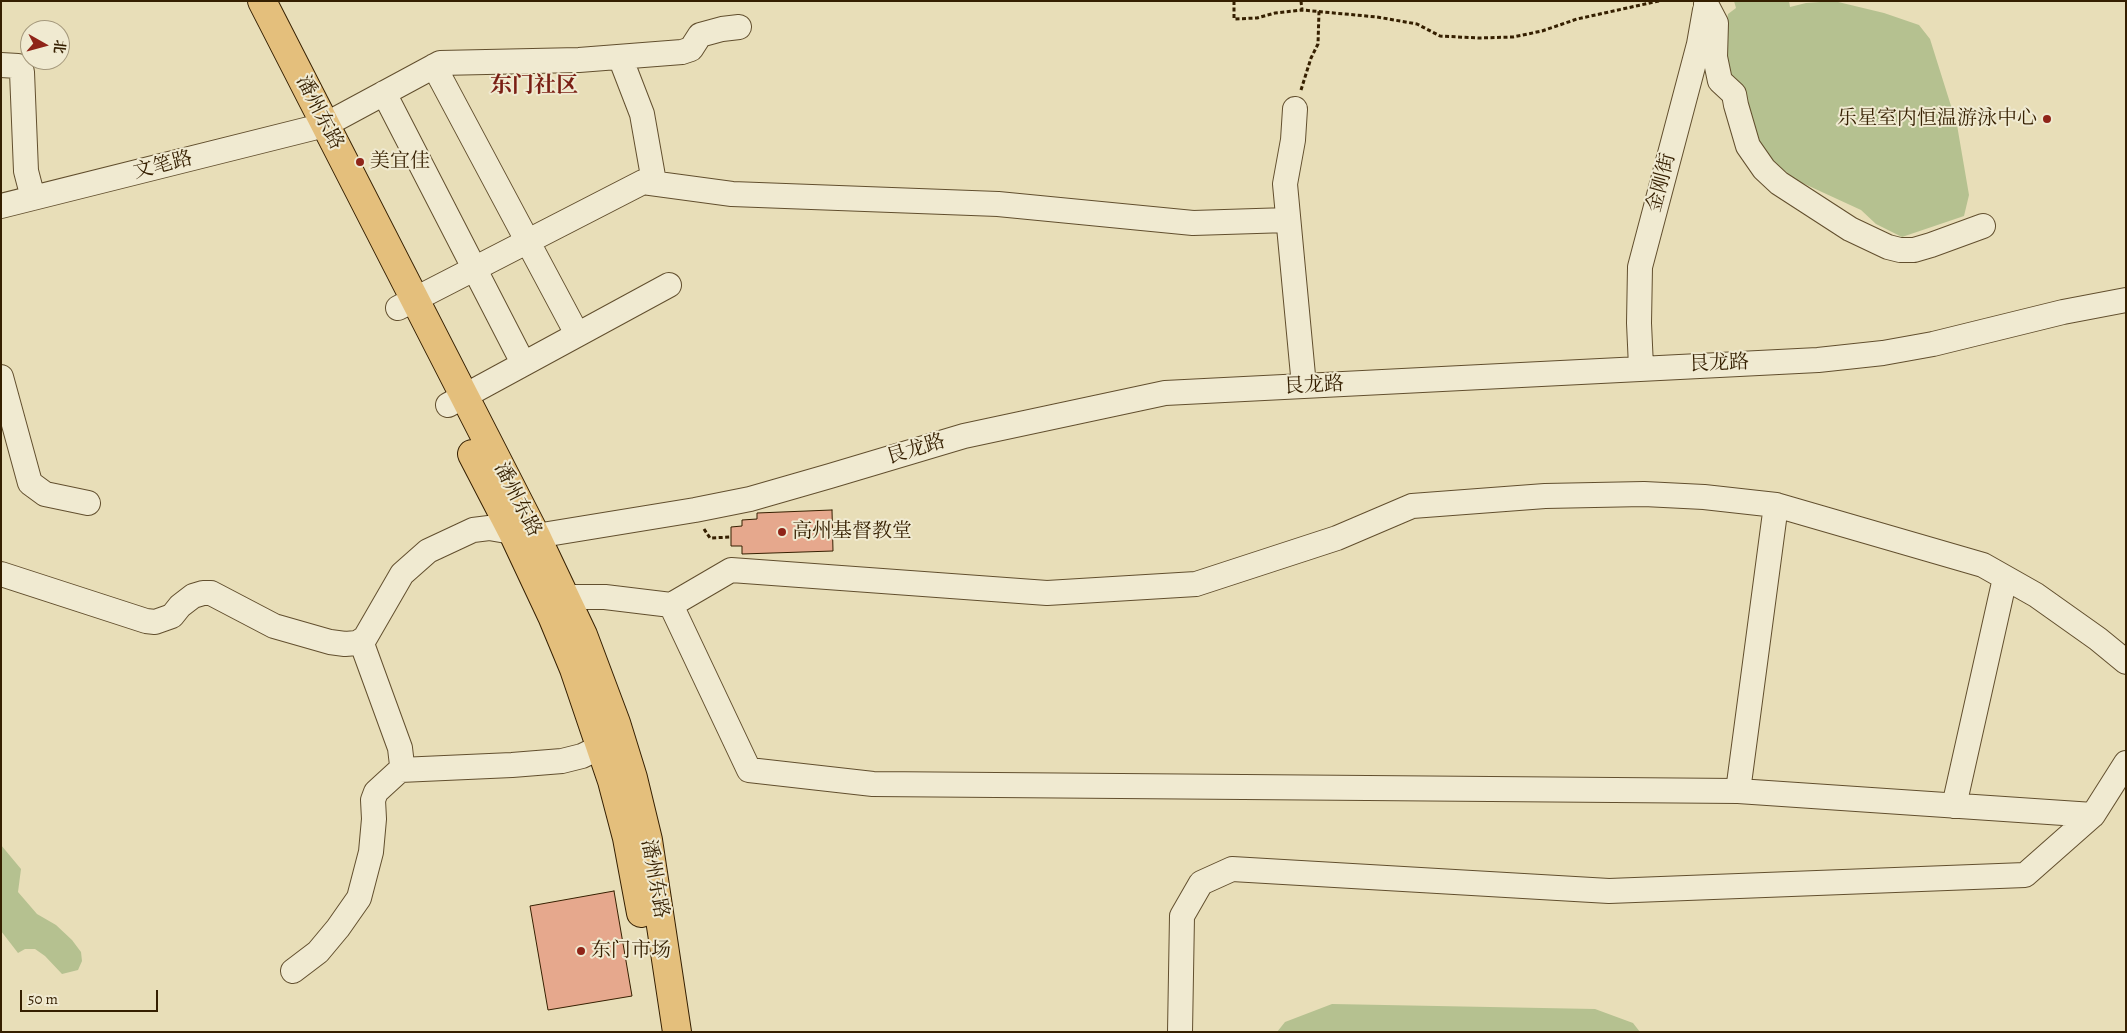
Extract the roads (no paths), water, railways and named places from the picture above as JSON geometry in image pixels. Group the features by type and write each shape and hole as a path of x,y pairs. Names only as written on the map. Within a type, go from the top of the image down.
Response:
{"main road":[{"name":"潘州东路","path":"245,1 316,128 554,596 583,635 611,742 638,890 660,1032"},
{"name":"潘州东路","path":"262,1 316,128"},
{"name":"潘州东路","path":"611,742 648,840 658,895 677,1032"}],"street":[{"path":"1706,3 1716,23 1715,57 1720,81 1734,94 1748,146 1764,168 1779,183 1850,229 1888,248 1914,250 1983,226"},
{"name":"金刚街","path":"1641,367 1639,323 1640,267 1699,44 1706,3"},
{"name":"文笔路","path":"1,206 316,128 434,66 448,62 579,60 688,51 700,35 739,27"},
{"path":"620,57 642,114 654,182"},
{"path":"1,65 18,66 22,72 26,171 33,198"},
{"path":"434,66 577,334"},
{"path":"384,93 523,363"},
{"path":"1295,109 1293,140 1284,184 1304,386"},
{"path":"406,304 639,184 654,182 732,194 998,204 1184,223 1288,220"},
{"path":"456,400 669,285"},
{"name":"艮龙路","path":"524,535 663,516 750,498 964,436 1165,393 1641,367 1818,360 1883,353 1934,344 2063,312 2126,300"},
{"path":"1,377 30,483 45,494 88,504"},
{"path":"554,596 605,596 671,605 731,570 1047,593 1196,584 1337,538 1412,506 1545,496 1644,494 1704,497 1776,505 1983,565 2036,595 2098,639 2126,662"},
{"path":"1738,791 1776,505"},
{"path":"1,574 146,621 162,621 172,616 180,606 193,596 211,593 274,626 330,642 345,644 362,641 402,574 428,551 473,530 489,528 524,535"},
{"path":"1954,806 2005,578"},
{"path":"671,605 749,770 873,784 1738,791 2093,815"},
{"path":"293,971 318,952 338,928 358,898 371,852 374,820 373,800 376,792 400,770 402,758 400,748 362,641"},
{"path":"400,770 562,761 582,756 611,742"},
{"path":"1180,1032 1182,916 1201,883 1232,869 1609,891 2025,876 2093,815 2126,763"}],"place":[{"name":"乐星室内恒温游泳中心","path":"2047,119"},
{"name":"美宜佳","path":"360,162"},
{"name":"高州基督教堂","path":"782,532"},
{"name":"东门市场","path":"581,951"}],"district":[{"name":"东门社区","path":"534,87"}]}
